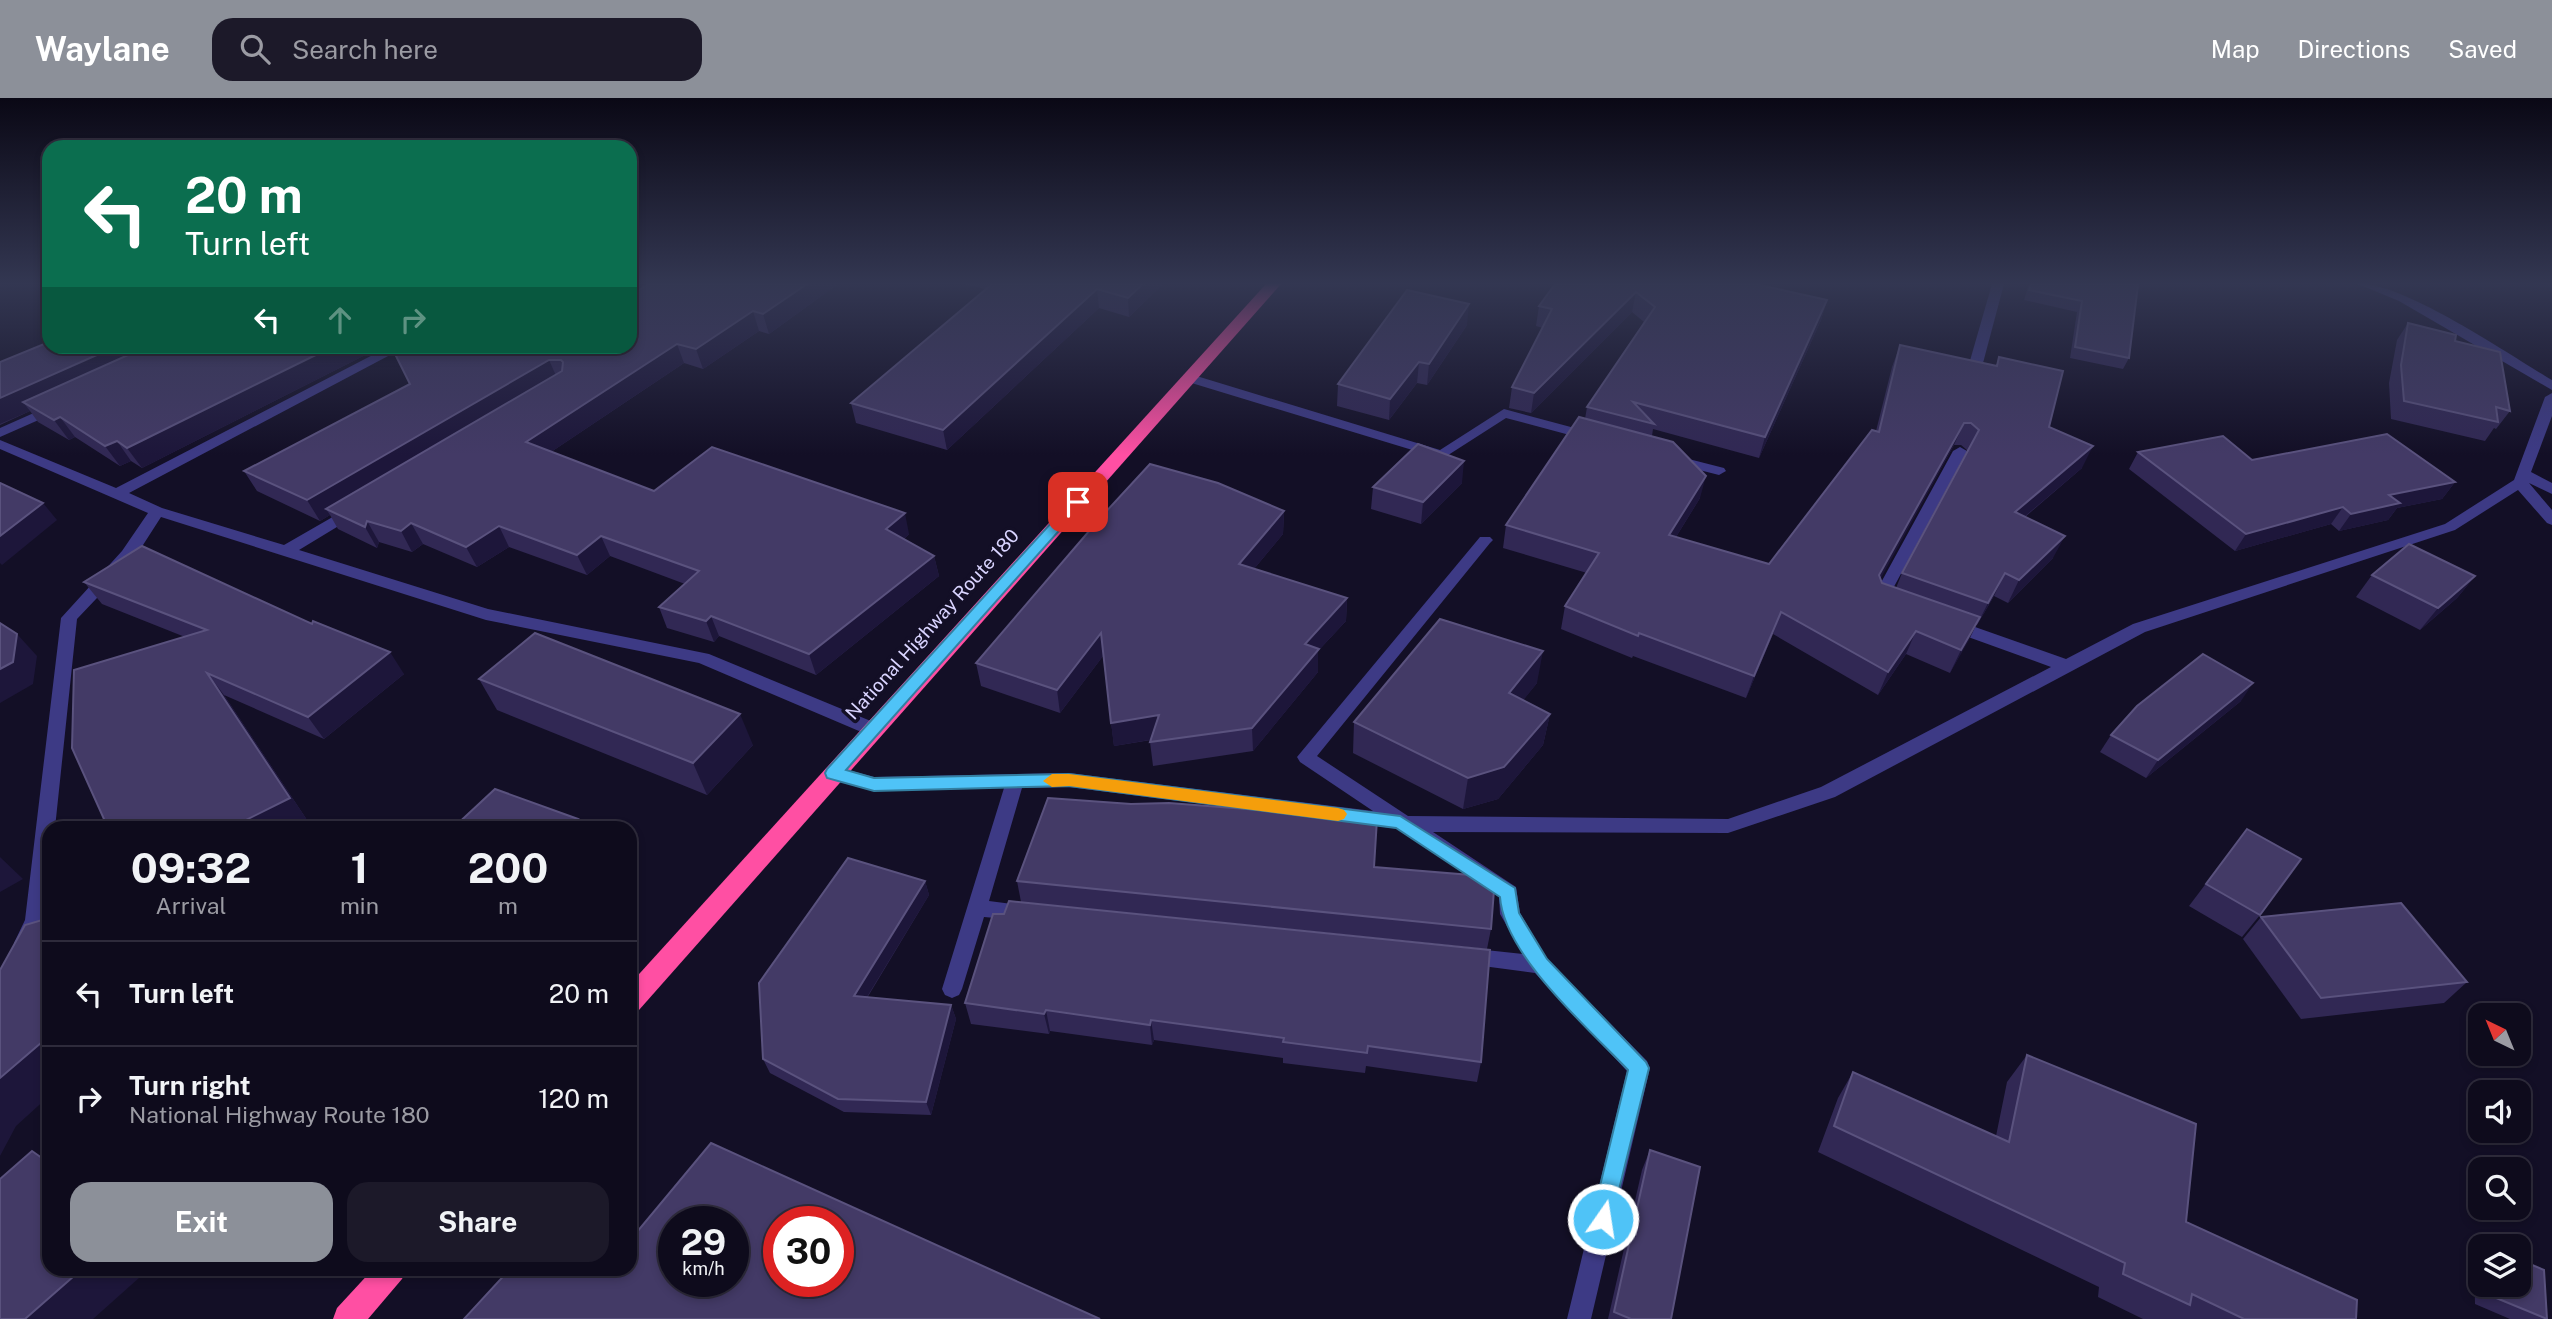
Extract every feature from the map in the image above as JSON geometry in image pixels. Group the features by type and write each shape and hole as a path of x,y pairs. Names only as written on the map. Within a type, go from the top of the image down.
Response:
{"highway":[{"name":"National Highway Route 180","path":"637,994 1222,341"},
{"path":"348,1319 387,1276"}],"street":[{"path":"1972,378 1982,341"},
{"path":"833,773 874,784 1069,780 1400,822 1619,827 1728,826 1828,792 2139,628 2450,527 2521,478 2552,396 2468,341"},
{"path":"116,494 386,354"},
{"path":"1189,378 1442,455 1504,413 1612,442"},
{"path":"0,433 72,400"},
{"path":"0,444 157,511 486,614 703,658 872,729"},
{"path":"1905,608 1880,599 1960,451"},
{"path":"1652,453 1719,471"},
{"path":"2521,478 2552,489"},
{"path":"2521,478 2552,520"},
{"path":"286,551 367,503"},
{"path":"46,821 69,618 128,555 157,511"},
{"path":"1485,540 1306,757 1508,893 1510,914 1540,965 1639,1068 1578,1319"},
{"path":"1942,621 2067,666"},
{"path":"952,989 1015,782"},
{"path":"18,956 35,920 42,858"},
{"path":"976,908 1045,915"},
{"path":"1444,955 1540,965"}],"building":[{"path":"637,341 708,341 696,349 677,344 526,442 654,491 712,447 905,513 886,529 934,556 809,654 711,616 706,621 659,607 699,571 601,536 577,555 499,526 466,547 411,523 401,531 367,521 365,527 326,509 562,371 561,360 549,360 307,500 244,471 410,384 395,354 637,354"},
{"path":"924,341 1040,341 943,430 851,403"},
{"path":"1370,341 1444,341 1429,364 1419,362 1390,399 1338,384"},
{"path":"1536,341 1587,341 1534,393 1512,387"},
{"path":"1632,341 1808,341 1765,437 1633,402 1654,424 1587,407"},
{"path":"2076,341 2131,341 2129,358 2075,347"},
{"path":"2405,341 2455,341 2500,352 2510,411 2496,407 2498,422 2404,401 2401,365"},
{"path":"42,345 42,354 99,354 0,398 0,362"},
{"path":"1900,345 1997,366 1999,357 2063,371 2049,427 2093,446 2015,512 2065,536 2019,580 2005,573 1988,603 1902,573 1979,430 1971,423 1964,423 1879,575 1882,583 1980,617 1961,650 1916,631 1888,672 1781,612 1754,676 1639,633 1638,636 1565,606 1599,553 1506,525 1579,417 1673,442 1706,476 1669,535 1769,564 1872,430 1879,432"},
{"path":"130,354 318,354 127,448 117,441 105,446 60,417 54,420 23,402"},
{"path":"2387,434 2455,482 2389,495 2400,503 2351,514 2343,507 2246,534 2138,452 2223,436 2252,460"},
{"path":"1418,444 1464,461 1423,502 1373,487"},
{"path":"1150,464 1218,483 1284,511 1239,564 1347,598 1305,644 1319,649 1252,728 1150,742 1159,715 1111,723 1101,633 1057,690 976,663"},
{"path":"0,483 43,503 0,536"},
{"path":"2409,544 2475,576 2438,608 2372,575"},
{"path":"142,546 312,624 313,621 390,652 308,717 207,673 290,798 244,821 105,821 72,748 74,670 207,630 84,582"},
{"path":"1440,619 1543,651 1509,693 1550,714 1504,767 1468,778 1354,722"},
{"path":"0,623 17,634 13,662 0,669"},
{"path":"535,633 740,714 693,763 479,679"},
{"path":"2203,654 2253,683 2158,760 2111,735 2137,706"},
{"path":"495,789 578,819 576,821 461,821"},
{"path":"1048,798 1131,804 1169,803 1377,819 1374,867 1495,877 1491,929 1017,881"},
{"path":"2247,829 2301,859 2260,915 2206,884"},
{"path":"848,858 925,881 854,996 951,1005 926,1102 838,1099 763,1059 759,983"},
{"path":"1009,901 1490,950 1481,1062 1368,1046 1367,1053 1283,1042 1284,1038 1151,1020 1150,1025 1046,1010 1044,1014 965,1003 993,914 1004,914"},
{"path":"2401,903 2467,982 2321,998 2261,917"},
{"path":"42,920 42,1042 0,1078 0,970 25,925"},
{"path":"2027,1055 2196,1124 2186,1222 2357,1300 2356,1319 2244,1319 2192,1294 2190,1305 2123,1274 2125,1263 1834,1126 1853,1072 2009,1142"},
{"path":"711,1143 850,1206 763,1206 763,1297 854,1297 854,1208 1100,1319 464,1319 504,1276 637,1276 637,1232 658,1207 658,1297 749,1297 749,1206 659,1206"},
{"path":"1650,1150 1700,1167 1671,1319 1631,1319 1614,1312"},
{"path":"32,1151 42,1158 42,1276 74,1276 25,1319 0,1319 0,1179"},
{"path":"2531,1264 2544,1270 2547,1319 2494,1297 2531,1297"}],"slow traffic":[{"path":"1052,781 1069,780 1338,814"}],"route":[{"path":"1078,502 833,773 874,784 1069,780 1400,822 1508,893 1510,914 1540,965 1639,1068 1603,1219"}]}
